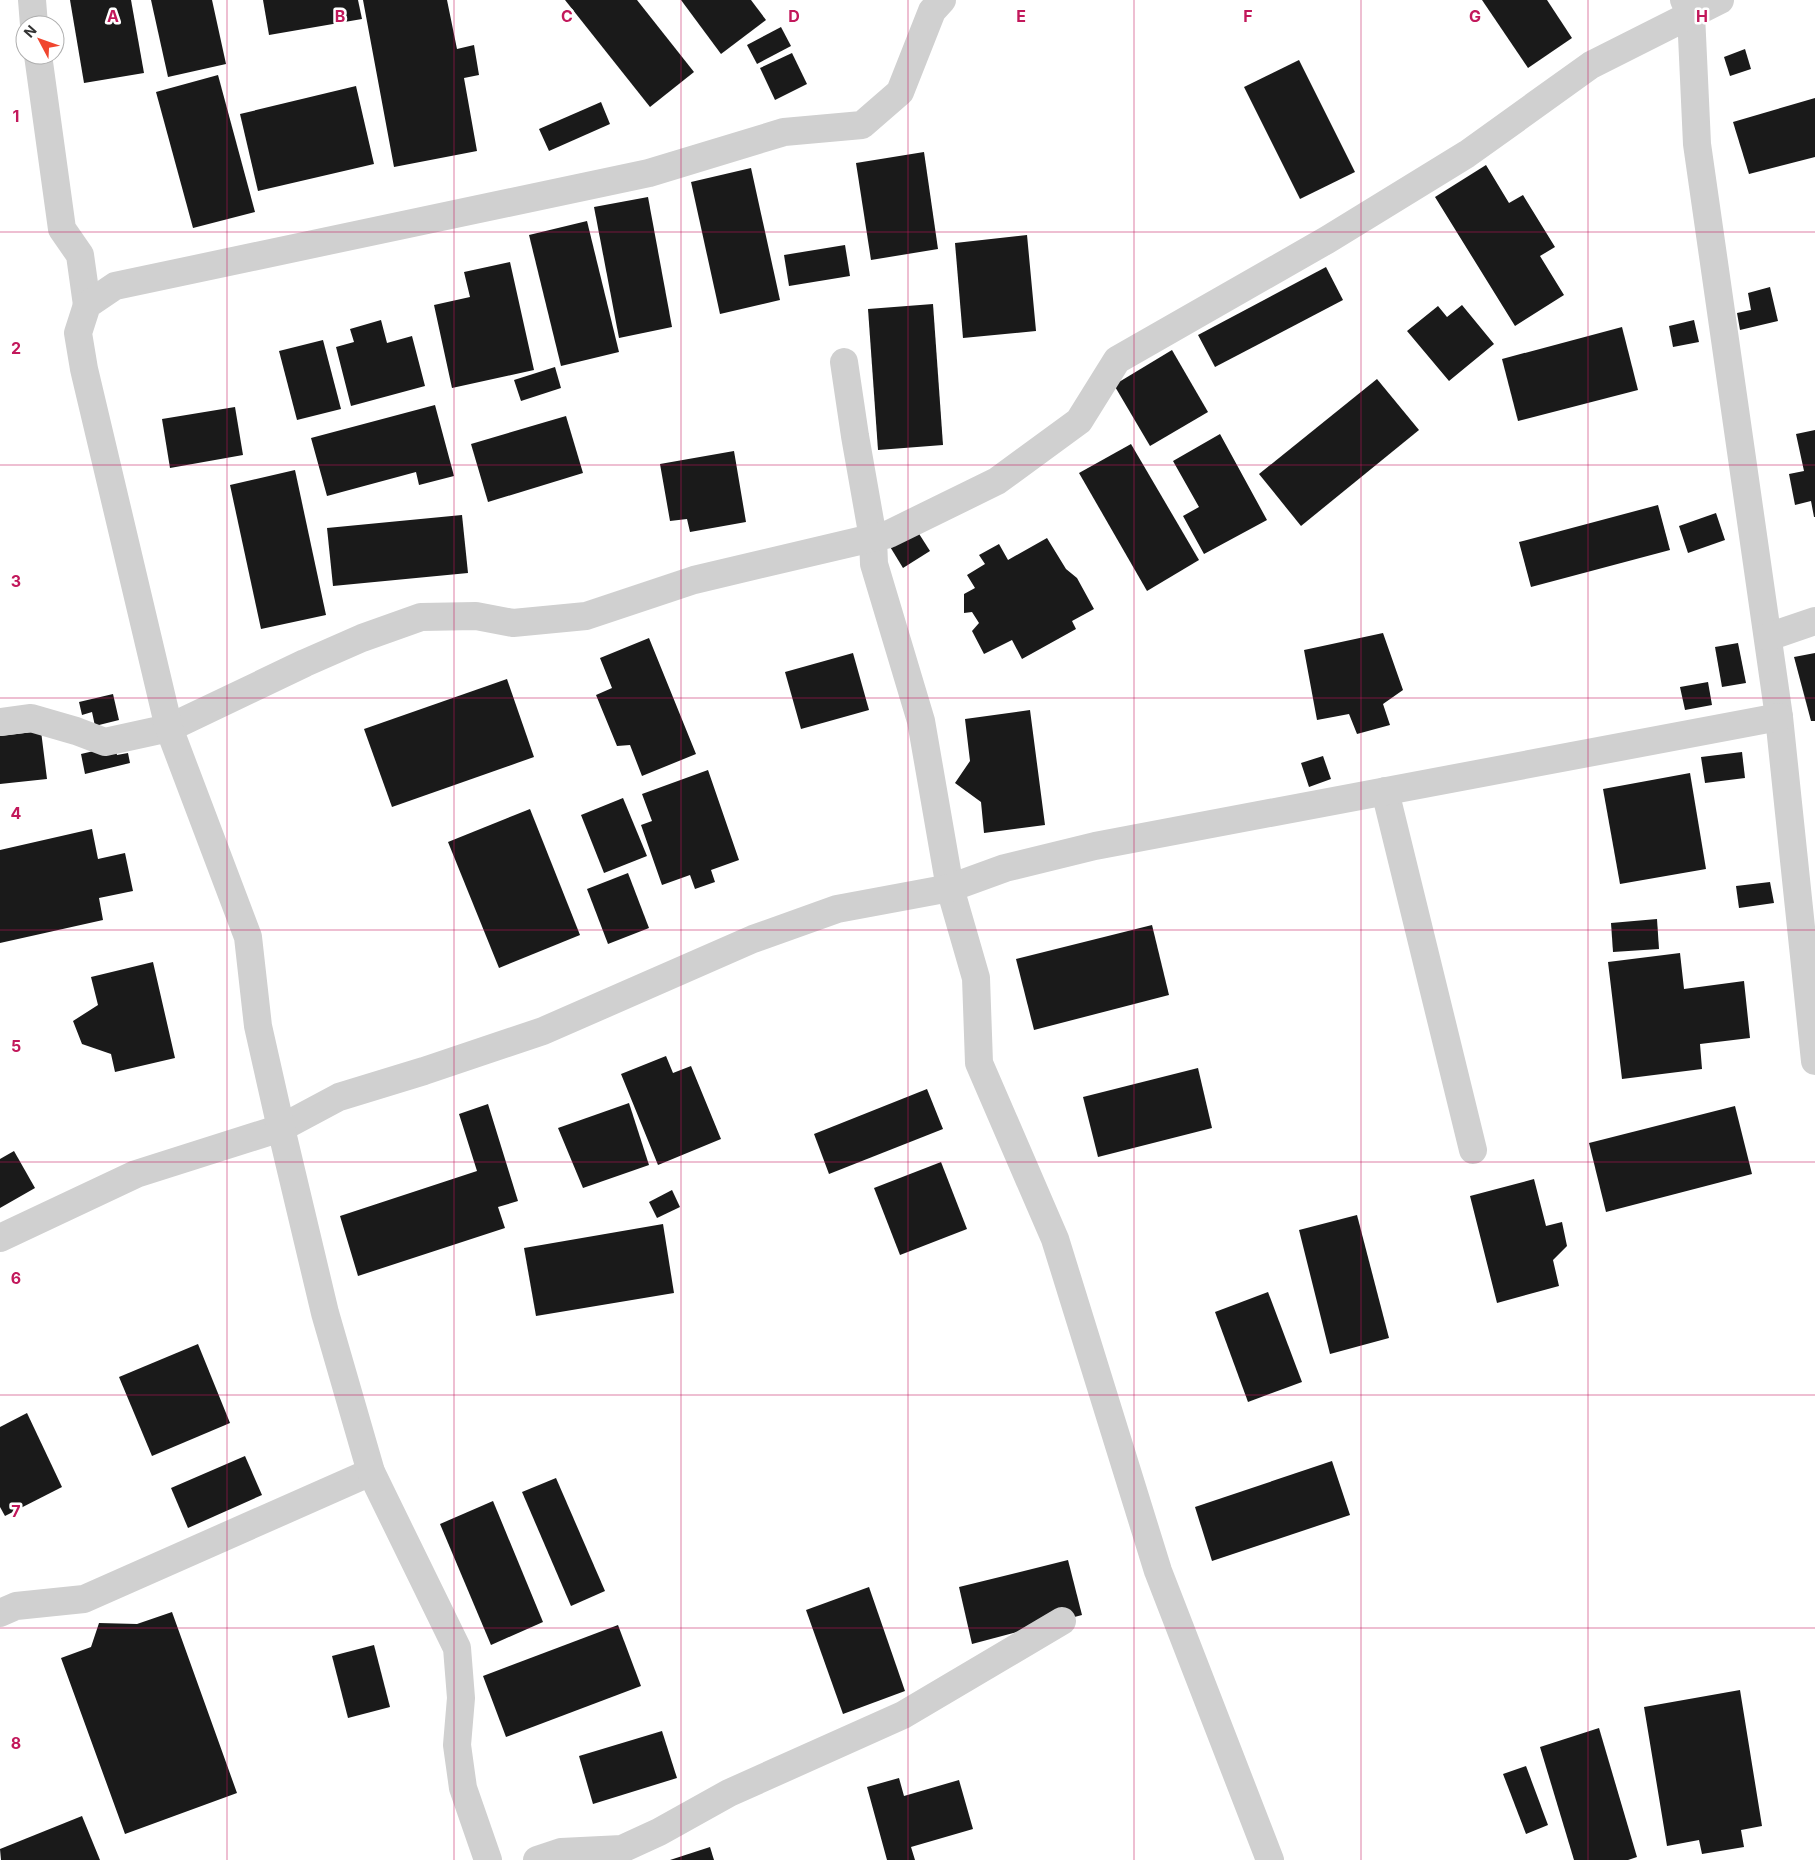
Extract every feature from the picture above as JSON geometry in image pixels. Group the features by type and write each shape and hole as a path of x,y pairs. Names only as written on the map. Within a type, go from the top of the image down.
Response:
{"street":[{"path":"32,0 33,15"},
{"path":"87,305 114,286 649,174 784,132 862,125 900,92 932,11 942,0"},
{"path":"0,722 31,718 76,731 105,742 169,728 305,663 362,638 421,617 476,616 513,623 586,616 694,580 889,534 997,481 1079,421 1117,360 1327,240 1467,154 1591,65 1688,7 1720,0"},
{"path":"1688,7 1697,144 1779,717 1815,1061"},
{"path":"39,65 62,229 80,255 87,305 78,333 84,369 169,728 248,937 258,1026 281,1128 325,1314 371,1472 457,1648 461,1698 457,1745 463,1788 488,1860"},
{"path":"844,362 873,538 874,564 921,721 950,888 976,978 979,1063 1056,1239 1158,1570 1270,1860"},
{"path":"1768,637 1815,621"},
{"path":"0,1238 136,1174 281,1128 339,1097 424,1072 543,1031 753,938 837,908 950,888 1005,868 1095,846 1779,717"},
{"path":"1385,791 1473,1150"},
{"path":"0,1613 16,1606 84,1600 371,1472"},
{"path":"537,1860 561,1852 622,1850 659,1832 729,1793 903,1715 1062,1621"}],"building":[{"path":"70,0 131,0 144,73 84,83"},
{"path":"151,0 212,0 226,64 168,77"},
{"path":"263,0 358,0 362,19 269,35"},
{"path":"363,0 447,0 457,49 474,45 479,75 464,78 477,151 394,167"},
{"path":"565,0 637,0 694,72 650,107"},
{"path":"681,0 751,0 766,20 721,54"},
{"path":"1482,0 1547,0 1572,38 1528,68"},
{"path":"781,27 791,46 757,64 747,45"},
{"path":"1745,49 1751,69 1730,76 1724,57"},
{"path":"792,53 807,84 775,100 760,68"},
{"path":"1299,60 1355,172 1300,199 1244,87"},
{"path":"218,75 255,212 193,228 156,92"},
{"path":"356,86 374,164 258,191 240,114"},
{"path":"1815,98 1815,157 1749,174 1733,122"},
{"path":"601,102 610,124 549,151 539,129"},
{"path":"924,152 938,249 871,260 856,163"},
{"path":"1486,165 1509,203 1523,195 1555,247 1540,256 1564,295 1515,326 1435,197"},
{"path":"751,168 780,300 720,314 691,182"},
{"path":"648,197 672,327 619,338 594,207"},
{"path":"587,221 619,352 561,366 529,235"},
{"path":"1027,235 1036,331 963,338 955,243"},
{"path":"845,245 850,276 789,286 784,255"},
{"path":"510,262 534,370 452,388 434,305 470,297 464,272"},
{"path":"1326,267 1343,300 1215,367 1198,335"},
{"path":"1770,287 1778,321 1740,330 1737,313 1751,310 1748,293"},
{"path":"933,304 943,445 878,450 868,309"},
{"path":"1462,305 1494,344 1449,381 1407,331 1438,306 1447,317"},
{"path":"381,320 387,343 412,336 425,386 351,406 336,347 354,342 350,329"},
{"path":"1694,320 1699,342 1673,347 1669,326"},
{"path":"1622,327 1638,390 1518,421 1502,359"},
{"path":"323,340 341,409 297,420 279,351"},
{"path":"1172,350 1208,412 1150,446 1114,385"},
{"path":"555,367 561,388 521,401 514,380"},
{"path":"1377,379 1419,430 1301,526 1259,474"},
{"path":"435,405 454,476 419,485 416,472 327,496 311,438"},
{"path":"235,407 243,455 170,468 162,419"},
{"path":"566,416 583,473 488,502 471,444"},
{"path":"1815,430 1814,517 1811,501 1795,505 1789,474 1804,471 1796,434"},
{"path":"1220,434 1267,520 1204,554 1183,516 1199,507 1173,461"},
{"path":"1131,444 1199,560 1147,591 1079,473"},
{"path":"734,451 746,522 690,532 687,519 670,521 660,464"},
{"path":"295,470 326,615 261,629 230,485"},
{"path":"1658,505 1670,550 1531,587 1519,542"},
{"path":"1716,513 1725,540 1688,553 1679,526"},
{"path":"462,515 468,573 333,586 327,528"},
{"path":"916,529 930,551 903,568 889,545"},
{"path":"1047,538 1066,569 1077,578 1094,609 1072,621 1076,629 1022,659 1012,640 984,654 972,631 979,623 972,612 964,613 964,594 975,588 967,575 985,564 979,555 999,544 1008,560"},
{"path":"1383,633 1403,690 1383,704 1390,725 1357,734 1349,714 1317,720 1304,650"},
{"path":"649,638 696,754 642,776 630,745 617,746 596,695 612,688 600,658"},
{"path":"1738,643 1746,683 1722,687 1715,647"},
{"path":"853,653 869,710 801,729 785,672"},
{"path":"1815,653 1815,721 1811,721 1794,657"},
{"path":"507,679 534,757 392,807 364,729"},
{"path":"1708,682 1712,705 1685,710 1680,687"},
{"path":"113,694 119,720 95,726 92,712 82,715 79,702"},
{"path":"1030,710 1045,825 984,833 981,802 955,783 970,761 965,719"},
{"path":"41,731 47,779 0,784 0,736"},
{"path":"115,746 117,755 128,753 130,763 85,774 81,754"},
{"path":"1742,752 1745,778 1705,783 1701,757"},
{"path":"1323,756 1331,779 1309,787 1301,763"},
{"path":"708,770 739,860 711,870 715,882 695,889 690,875 662,885 641,825 652,821 642,794"},
{"path":"1690,773 1706,869 1620,884 1603,789"},
{"path":"623,798 647,856 604,873 581,815"},
{"path":"530,809 580,935 499,968 448,842"},
{"path":"92,829 98,859 125,853 133,891 99,898 103,920 0,943 0,850"},
{"path":"628,873 649,928 608,944 587,889"},
{"path":"1770,882 1774,903 1739,908 1736,886"},
{"path":"1657,919 1659,949 1613,952 1611,923"},
{"path":"1152,925 1169,995 1034,1030 1016,959"},
{"path":"1680,953 1684,989 1744,981 1750,1038 1700,1044 1702,1069 1622,1079 1608,962"},
{"path":"153,962 175,1058 115,1072 111,1054 82,1044 73,1021 98,1005 91,977"},
{"path":"666,1056 673,1073 691,1066 721,1139 658,1165 621,1074"},
{"path":"1198,1068 1212,1128 1098,1157 1083,1097"},
{"path":"927,1089 943,1129 829,1174 814,1134"},
{"path":"629,1103 649,1165 583,1188 558,1128"},
{"path":"488,1104 518,1201 498,1207 505,1228 358,1276 340,1216 477,1171 459,1114"},
{"path":"1735,1106 1752,1174 1606,1212 1589,1143"},
{"path":"14,1151 35,1188 0,1208 0,1159"},
{"path":"941,1162 967,1229 900,1255 874,1188"},
{"path":"1534,1179 1546,1226 1562,1222 1567,1246 1553,1260 1559,1286 1497,1303 1470,1196"},
{"path":"672,1190 680,1207 657,1218 649,1202"},
{"path":"1357,1215 1389,1338 1330,1354 1299,1230"},
{"path":"663,1224 674,1293 536,1316 524,1248"},
{"path":"1268,1292 1302,1382 1248,1402 1215,1312"},
{"path":"198,1344 230,1423 152,1456 119,1377"},
{"path":"27,1413 62,1487 5,1516 0,1507 0,1427"},
{"path":"245,1456 262,1495 188,1528 171,1488"},
{"path":"1332,1461 1350,1515 1212,1561 1195,1507"},
{"path":"556,1478 605,1591 571,1606 522,1492"},
{"path":"493,1501 543,1622 491,1645 440,1524"},
{"path":"1068,1560 1082,1615 972,1644 959,1587"},
{"path":"869,1587 905,1691 843,1714 806,1610"},
{"path":"172,1612 237,1793 125,1834 61,1658 91,1647 99,1623 137,1624"},
{"path":"618,1625 641,1686 506,1737 483,1676"},
{"path":"374,1645 390,1707 348,1718 332,1656"},
{"path":"1740,1690 1762,1826 1741,1830 1744,1847 1702,1854 1699,1840 1667,1846 1644,1707"},
{"path":"1599,1728 1637,1857 1628,1860 1574,1860 1540,1747"},
{"path":"662,1731 677,1778 593,1804 579,1756"},
{"path":"1526,1766 1548,1825 1526,1834 1503,1774"},
{"path":"899,1778 904,1796 959,1780 973,1829 911,1847 915,1860 887,1860 867,1787"},
{"path":"82,1816 100,1860 1,1860 0,1849"},
{"path":"710,1847 714,1860 670,1860"}]}
